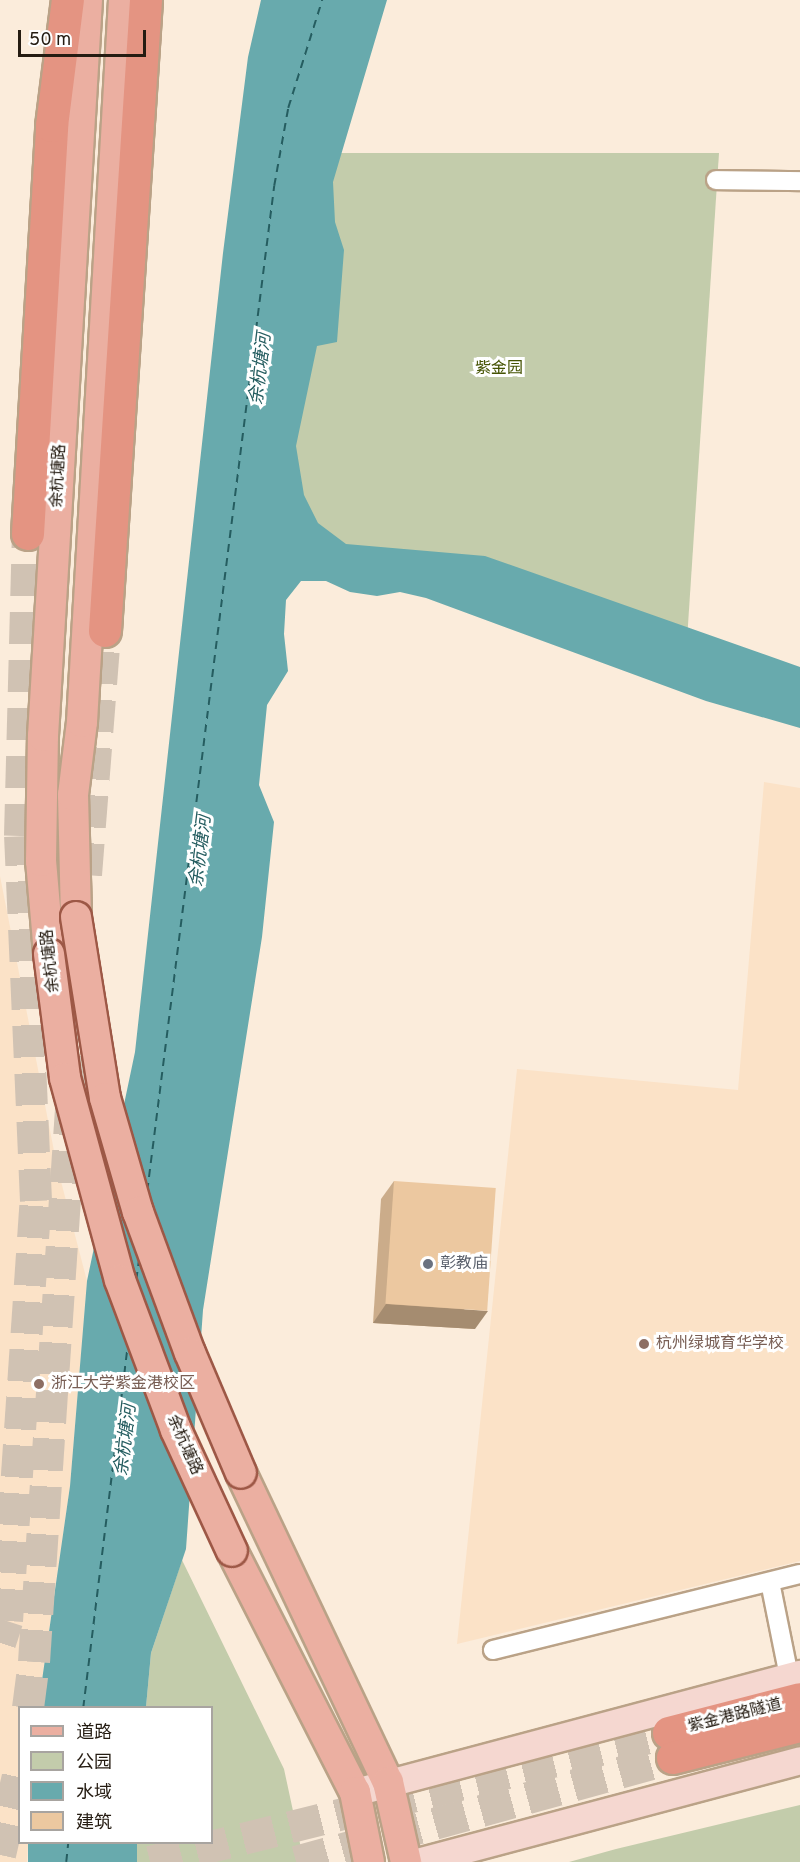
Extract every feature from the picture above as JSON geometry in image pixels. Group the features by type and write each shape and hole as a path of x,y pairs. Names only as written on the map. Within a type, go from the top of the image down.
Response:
{"highway":[{"path":"28,534 52,126 68,0"},
{"path":"105,631 146,0"},
{"name":"紫金港路隧道","path":"796,1683 671,1745 800,1726"}],"main road":[{"name":"余杭塘路","path":"87,0 43,736 41,861 49,954 65,1078 120,1281 176,1430 232,1551 355,1792 369,1862"},
{"name":"余杭塘路","path":"124,0 82,722 73,795 76,917 105,1098 138,1212 190,1353 241,1473 388,1782 406,1862"},
{"path":"355,1792 796,1683"},
{"path":"417,1862 800,1760"}],"street":[{"path":"716,180 800,181"},
{"path":"493,1650 800,1574"},
{"path":"770,1582 796,1683"}],"shaded area":[{"name":"杭州绿城育华学校","path":"764,782 800,788 800,1561 457,1644 517,1069 738,1090"},
{"name":"浙江大学紫金港校区","path":"0,876 57,1166 87,1281 70,1486 38,1706 18,1706 18,1844 28,1844 27,1862 0,1862"}],"green space":[{"name":"紫金园","path":"318,153 719,153 687,640 336,551 272,507"},
{"path":"182,1560 284,1769 304,1862 137,1862 137,1844 213,1844 213,1706 146,1706 151,1653"},
{"path":"800,1805 800,1862 569,1862 616,1849"}],"water":[{"name":"余杭塘河","path":"261,0 387,0 333,182 335,222 344,250 337,342 317,346 296,446 304,495 318,523 346,544 485,556 800,667 800,728 706,701 426,598 400,592 377,596 350,592 326,581 301,581 286,600 284,634 288,671 267,705 259,785 274,822 262,937 203,1310 186,1549 151,1653 146,1706 38,1706 70,1486 87,1281 135,1052 223,253 248,57"},
{"path":"28,1844 137,1844 137,1862 28,1862"}],"building":[{"name":"彰教庙","path":"394,1181 496,1188 487,1311 385,1304"}],"ferry route":[{"path":"147,1191 274,186 288,108 322,0"},
{"path":"136,1280 139,1258"},
{"path":"83,1706 128,1344"},
{"path":"66,1862 68,1844"}],"tunnel":[{"path":"0,1643 7,1621 36,1201 20,836 28,534"},
{"path":"86,875 105,631"},
{"path":"28,1706 34,1662 80,975"},
{"path":"150,1862 669,1733"},
{"path":"296,1862 673,1758"},
{"path":"0,1855 18,1776"}],"place":[{"name":"彰教庙","path":"428,1264"},
{"name":"杭州绿城育华学校","path":"644,1344"},
{"name":"浙江大学紫金港校区","path":"39,1384"}]}
